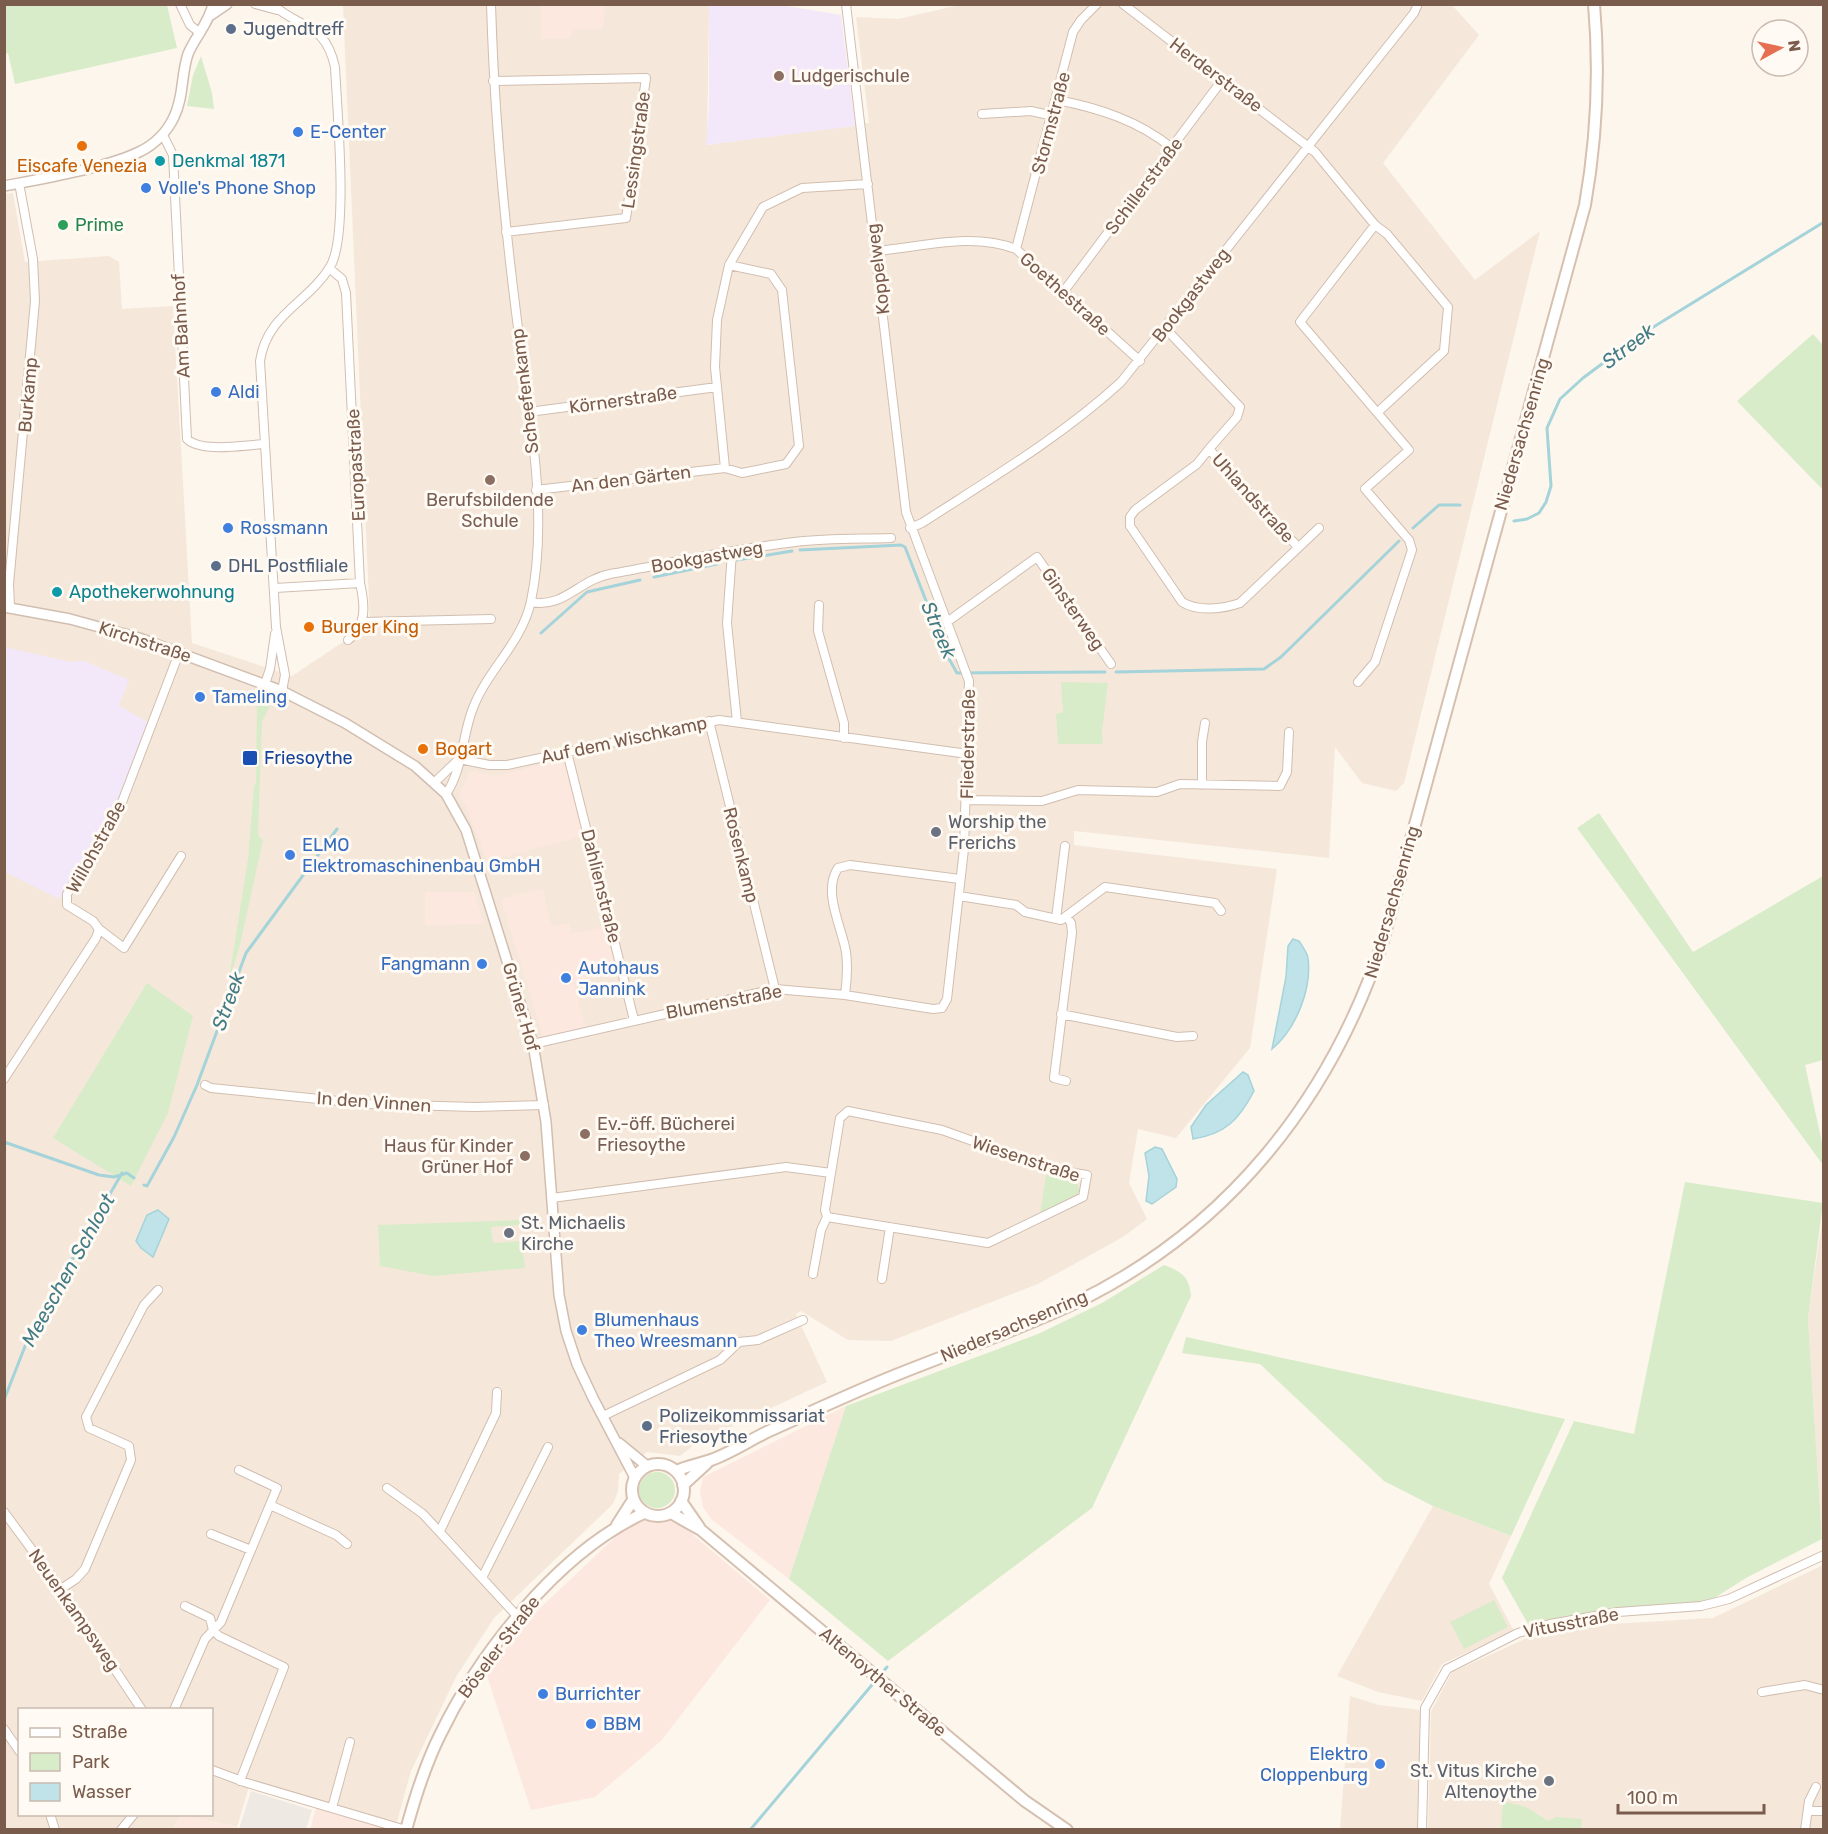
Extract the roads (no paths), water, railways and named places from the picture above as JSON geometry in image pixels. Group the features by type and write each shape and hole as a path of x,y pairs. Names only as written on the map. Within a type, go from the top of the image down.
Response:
{"main road":[{"name":"Niedersachsenring","path":"676,1471 711,1460 895,1376 1065,1308 1153,1258 1220,1205 1290,1126 1318,1084 1348,1032 1383,941 1585,205 1594,156 1598,101 1594,4"},
{"name":"Niedersachsenring","path":"683,1485 711,1460"},
{"path":"662,1465 676,1471 683,1485 681,1501 671,1513 658,1517 644,1513 633,1500 635,1478 647,1466 662,1465"},
{"name":"Böseler Straße","path":"617,1525 633,1500"},
{"name":"Altenoyther Straße","path":"681,1501 701,1530"},
{"name":"Böseler Straße","path":"406,1830 417,1793 439,1736 477,1672 518,1617 562,1571 617,1525 644,1513"},
{"name":"Altenoyther Straße","path":"671,1513 701,1530 1025,1801 1067,1830"}],"street":[{"path":"180,4 190,25 200,33"},
{"path":"4,186 119,159 140,152 163,135 177,110 188,54 211,15 213,4"},
{"path":"211,15 227,4"},
{"path":"255,4 275,7 314,29 331,49 335,67 340,232 338,250 329,268 275,324 263,345 260,379 276,627 285,675 282,692"},
{"name":"Scheefenkamp","path":"446,794 455,779 468,723 479,693 513,645 526,620 531,602 536,556 536,490 529,412 506,232 493,81 491,4"},
{"name":"Koppelweg","path":"846,4 877,251 902,480 911,531"},
{"name":"Stormstraße","path":"1016,249 1053,116 1073,32 1097,4"},
{"name":"Herderstraße","path":"1123,4 1308,146 1375,225 1387,234 1448,307 1444,351 1378,412"},
{"name":"Bookgastweg","path":"911,531 1086,414 1140,361 1414,13 1418,4"},
{"name":"Lessingstraße","path":"493,81 646,78 626,218 506,232"},
{"name":"Schillerstraße","path":"1065,291 1223,79"},
{"path":"1057,100 1085,106 1139,125 1172,148"},
{"path":"982,114 1031,111 1053,116"},
{"name":"Am Bahnhof","path":"163,135 173,155 188,439 194,445 204,447 265,444"},
{"name":"Burkamp","path":"7,607 35,301 33,259 19,183"},
{"path":"725,468 715,367 717,320 729,265 763,207 802,188 868,184"},
{"path":"1358,682 1375,662 1412,550 1409,540 1365,489 1409,450 1300,322 1375,225"},
{"name":"Goethestraße","path":"877,251 977,240 998,242 1016,249 1140,361"},
{"name":"An den Gärten","path":"536,490 725,468 742,473 786,464 799,446 782,290 771,274 729,265"},
{"name":"Europastraße","path":"329,268 342,279 346,293 363,622"},
{"name":"Uhlandstraße","path":"1165,328 1240,407 1237,417 1197,464 1135,510 1130,517 1130,526 1182,602 1190,607 1203,608 1227,608 1239,603 1297,546 1319,528"},
{"name":"Körnerstraße","path":"529,412 717,387"},
{"name":"Uhlandstraße","path":"1209,449 1297,546"},
{"name":"Fliederstraße","path":"911,531 967,672 967,800 947,999"},
{"name":"Bookgastweg","path":"531,602 550,604 561,601 575,589 604,575 732,552 796,542 891,538"},
{"path":"732,552 727,623 737,722"},
{"name":"Ginsterweg","path":"947,622 1037,556 1111,664"},
{"path":"275,588 360,583"},
{"path":"819,605 818,631 844,723 844,738"},
{"name":"Kirchstraße","path":"7,607 89,624 179,653 282,692"},
{"path":"348,640 360,629 363,622 491,619"},
{"path":"265,684 270,669 276,627"},
{"name":"Willohstraße","path":"99,929 93,921 67,905 67,894 119,810 179,653"},
{"name":"Grüner Hof","path":"282,692 345,723 415,766 446,794 466,830 533,1044 544,1106 559,1295 566,1331 577,1364 635,1478"},
{"name":"Auf dem Wischkamp","path":"459,759 489,765 507,765 708,721 737,722 968,754"},
{"name":"Rosenkamp","path":"708,721 775,989"},
{"path":"1202,785 1202,742 1205,723"},
{"path":"967,800 1042,801 1078,790 1157,792 1180,784 1280,786 1287,772 1289,732"},
{"name":"Dahlienstraße","path":"567,752 634,1020"},
{"path":"435,782 459,759"},
{"path":"1056,918 1065,846"},
{"path":"4,1080 96,938 99,929 124,948 181,856"},
{"path":"845,995 848,972 833,893 833,880 838,868 850,865 960,879"},
{"path":"959,897 1017,905 1025,912 1061,920 1104,887 1215,903 1221,911"},
{"path":"1066,916 1071,923 1072,933 1054,1078 1066,1081"},
{"name":"Blumenstraße","path":"533,1044 775,989 845,995 933,1009 942,1008 947,999"},
{"path":"1061,1014 1177,1037 1193,1036"},
{"name":"In den Vinnen","path":"205,1085 211,1088 368,1104 544,1106"},
{"name":"Wiesenstraße","path":"813,1274 821,1230 827,1217 825,1210 840,1118 848,1111 942,1130 1051,1169 1087,1176 1083,1197 988,1243 827,1217"},
{"path":"552,1198 786,1167 831,1173"},
{"path":"882,1279 890,1227"},
{"path":"61,1589 76,1579 84,1569 131,1460 129,1446 89,1428 86,1418 144,1305 158,1290"},
{"path":"603,1416 720,1360 739,1342 758,1340 803,1320"},
{"path":"440,1531 496,1413 497,1392"},
{"name":"Grüner Hof","path":"615,1439 647,1466"},
{"path":"482,1578 548,1447"},
{"path":"175,1708 205,1639 221,1622 277,1488 239,1470"},
{"path":"387,1488 423,1514 518,1617"},
{"path":"270,1505 336,1535 347,1544"},
{"name":"Neuenkampsweg","path":"4,1512 61,1589 141,1708"},
{"path":"211,1534 251,1550"},
{"name":"Vitusstraße","path":"1422,1830 1425,1708 1447,1669 1518,1633 1550,1624 1618,1612 1701,1606 1729,1599 1824,1555"},
{"path":"185,1606 210,1618 213,1630 219,1636 284,1667 240,1781"},
{"path":"1762,1692 1805,1685 1824,1690"},
{"path":"4,1729 18,1749"},
{"path":"332,1808 350,1742"},
{"path":"213,1770 240,1781 406,1830"},
{"path":"1805,1830 1810,1811 1809,1801 1816,1787"},
{"path":"1810,1811 1824,1812"},
{"path":"121,1830 133,1816"}],"water":[{"path":"1293,939 1299,941 1306,951 1309,970 1305,995 1295,1020 1281,1041 1272,1049 1286,977 1288,946"},
{"path":"1243,1072 1248,1075 1254,1091 1243,1110 1237,1118 1222,1129 1193,1139 1191,1127 1206,1105"},
{"path":"1155,1147 1162,1149 1177,1179 1176,1187 1152,1204 1146,1201 1149,1176 1145,1153"},
{"path":"158,1210 169,1219 153,1257 136,1241 147,1215"}],"waterway":[{"name":"Streek","path":"1514,521 1527,519 1539,513 1546,502 1551,486 1547,428 1560,399 1583,378 1642,334 1824,222"},
{"name":"Streek","path":"1413,528 1439,505 1460,505"},
{"name":"Streek","path":"1116,672 1264,669 1281,657 1399,541"},
{"name":"Streek","path":"800,550 901,545 905,547 948,657 957,673 1105,672"},
{"name":"Streek","path":"737,560 792,551"},
{"name":"Streek","path":"654,577 717,564"},
{"name":"Streek","path":"541,633 587,592 640,580"},
{"name":"Streek","path":"144,1185 147,1186 174,1137 197,1085 246,953 337,829"},
{"name":"Streek","path":"4,1142 99,1175 114,1177 127,1173 134,1178"},
{"name":"Meeschen Schloot","path":"4,1400 31,1331 122,1173"},
{"path":"750,1830 887,1667"}],"place":[{"name":"Jugendtreff","path":"231,29"},
{"name":"Ludgerischule","path":"779,76"},
{"name":"E-Center","path":"298,132"},
{"name":"Eiscafe Venezia","path":"82,146"},
{"name":"Denkmal 1871","path":"160,161"},
{"name":"Volle's Phone Shop","path":"146,188"},
{"name":"Prime","path":"63,225"},
{"name":"Aldi","path":"216,392"},
{"name":"Berufsbildende Schule","path":"490,480"},
{"name":"Rossmann","path":"228,528"},
{"name":"DHL Postfiliale","path":"216,566"},
{"name":"Apothekerwohnung","path":"57,592"},
{"name":"Burger King","path":"309,627"},
{"name":"Tameling","path":"200,697"},
{"name":"Bogart","path":"423,749"},
{"name":"Friesoythe","path":"250,758"},
{"name":"Worship the Frerichs","path":"936,832"},
{"name":"ELMO Elektromaschinenbau GmbH","path":"290,855"},
{"name":"Fangmann","path":"482,964"},
{"name":"Autohaus Jannink","path":"566,978"},
{"name":"Ev.-öff. Bücherei Friesoythe","path":"585,1134"},
{"name":"Haus für Kinder Grüner Hof","path":"525,1156"},
{"name":"St. Michaelis Kirche","path":"509,1233"},
{"name":"Blumenhaus Theo Wreesmann","path":"582,1330"},
{"name":"Polizeikommissariat Friesoythe","path":"647,1426"},
{"name":"Burrichter","path":"543,1694"},
{"name":"BBM","path":"591,1724"},
{"name":"Elektro Cloppenburg","path":"1380,1764"},
{"name":"St. Vitus Kirche Altenoythe","path":"1549,1781"}]}
